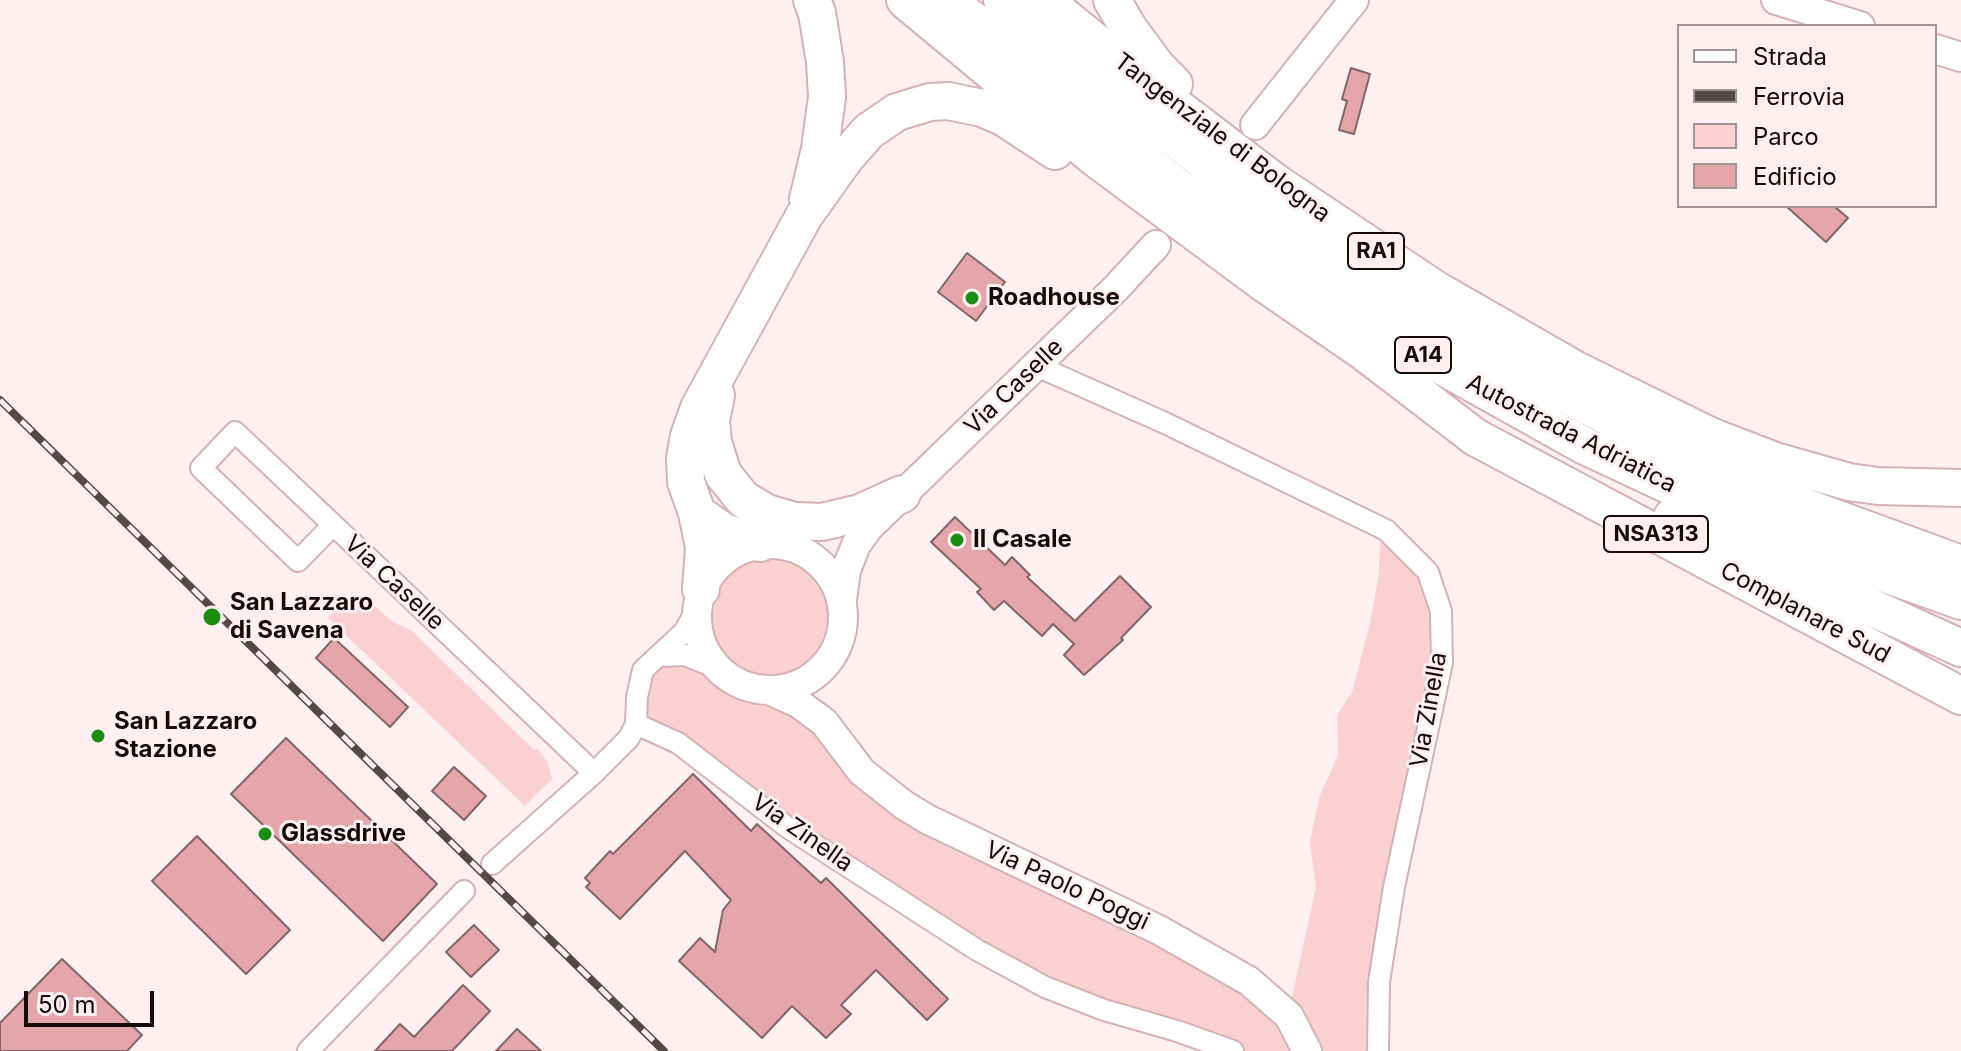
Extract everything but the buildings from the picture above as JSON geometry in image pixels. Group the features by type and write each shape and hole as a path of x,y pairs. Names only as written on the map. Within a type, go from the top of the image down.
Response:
{"highway":[{"path":"804,216 820,149 827,97 825,62 812,0"},
{"path":"905,0 1095,158 1221,252 1364,352 1482,421 1610,488 1961,648"},
{"name":"Autostrada Adriatica","path":"948,0 1175,185 1323,292 1431,360 1585,446 1679,490 1813,548 1961,601"},
{"name":"Autostrada Adriatica","path":"1002,0 1237,188 1321,248 1468,341 1610,418 1694,459 1807,508 1961,564"},
{"name":"Tangenziale di Bologna","path":"1044,0 1275,182 1354,237 1511,334 1641,403 1742,449 1849,482 1878,486 1961,488"},
{"path":"1112,0 1157,67 1237,136 1275,182"},
{"path":"698,600 704,547 686,482 685,458 699,408 804,216 846,157 869,131 890,116 912,106 948,101 982,108 1038,138 1170,235 1221,252"},
{"name":"Complanare Sud","path":"1364,352 1475,437 1961,696"},
{"path":"728,355 711,421 713,442 723,474 743,499 767,513 794,521 822,522 860,513 902,494"},
{"path":"697,513 724,532 760,543"}],"main road":[{"path":"1776,0 1854,24"},
{"path":"1255,125 1345,6"},
{"path":"1937,50 1961,57"},
{"name":"Via Caselle","path":"824,722 823,694 831,658 840,639 846,570 856,545 869,527 902,494 1037,366 1156,245"},
{"name":"Via Caselle","path":"760,543 798,548 827,546 869,527"},
{"path":"760,543 734,552 713,569 698,600 699,641 717,668 733,680 754,689 792,687 804,682 831,658"},
{"path":"798,548 819,561 834,580 842,600"},
{"path":"769,690 798,703 824,722"},
{"name":"Via Paolo Poggi","path":"824,722 862,772 904,805 927,819 1159,930 1249,981 1289,1016 1307,1051"}],"street":[{"name":"Via Zinella","path":"1037,366 1179,429 1386,530 1428,572 1441,611 1442,663 1394,887 1379,982 1378,1051"},
{"name":"Via Caselle","path":"333,525 298,561 201,468 235,432 333,525 594,773"},
{"path":"492,864 629,738 636,724 639,681 643,670 684,632 698,600"},
{"path":"660,656 685,655 717,668"},
{"name":"Via Zinella","path":"636,724 678,743 787,827 990,958 1045,987 1104,1010 1233,1051"},
{"path":"317,1048 464,891"}],"green space":[{"path":"1386,530 1428,572 1441,611 1379,982 1378,1051 1233,1051 1045,987 658,732 638,710 652,661 717,668 733,680 754,689 769,690 862,772 1288,1016 1316,887 1310,842 1319,798 1338,755 1337,715 1352,692 1370,624 1379,573 1380,545"},
{"path":"770,558 793,562 812,575 825,594 829,617 825,640 812,659 793,672 770,676 747,672 728,659 715,640 711,617 715,594 728,575 747,562"},
{"path":"351,593 364,597 393,622 412,631 534,750 537,748 548,763 552,779 525,806 328,618"}],"railway":[{"path":"0,400 664,1051"}],"place":[{"name":"Roadhouse","path":"972,298"},
{"name":"Il Casale","path":"957,540"},
{"name":"San Lazzaro di Savena","path":"212,617"},
{"name":"San Lazzaro Stazione","path":"98,736"},
{"name":"Glassdrive","path":"265,834"}]}
